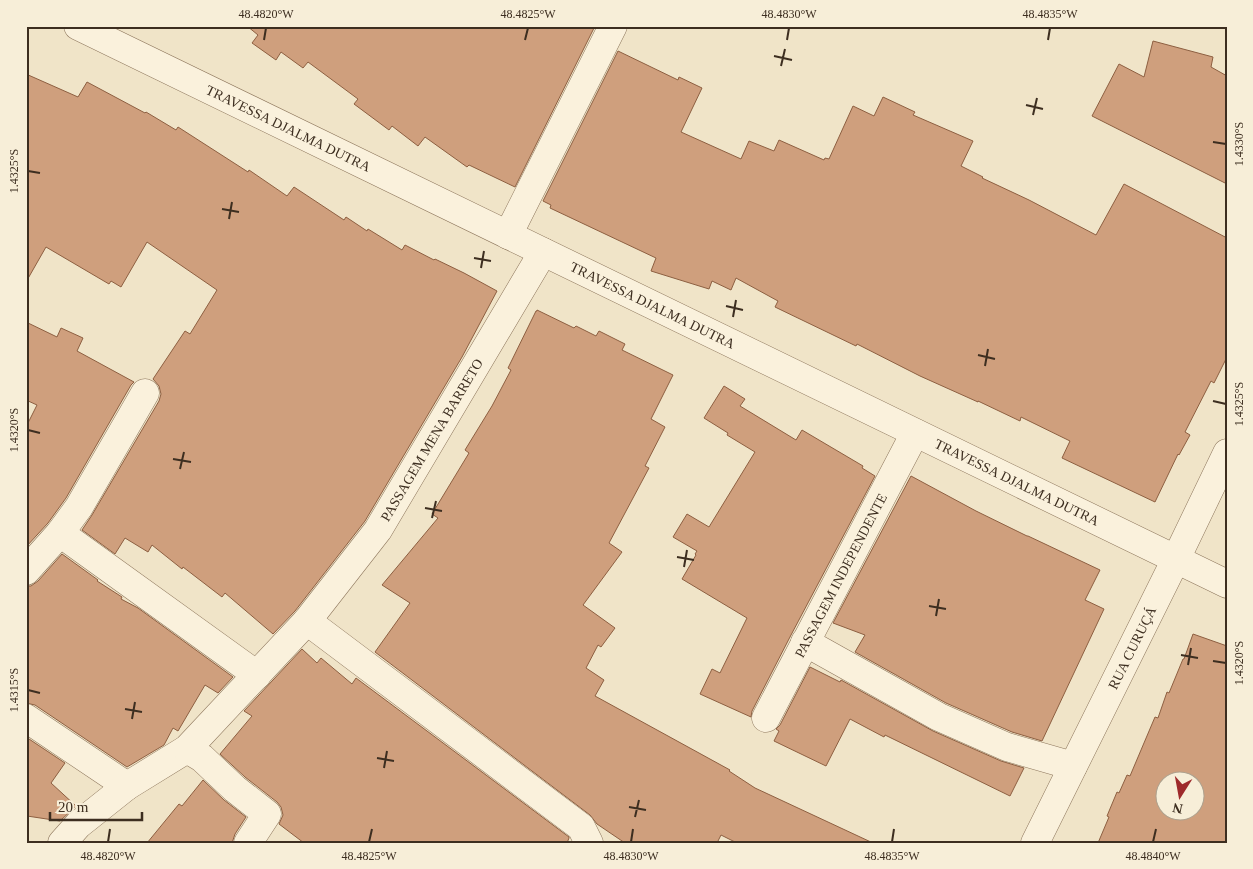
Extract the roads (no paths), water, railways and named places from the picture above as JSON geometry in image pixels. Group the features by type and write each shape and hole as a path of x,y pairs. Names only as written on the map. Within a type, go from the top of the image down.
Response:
{"street":[{"name":"TRAVESSA DJALMA DUTRA","path":"78,26 1227,584"},
{"path":"508,235 612,26"},
{"name":"PASSAGEM MENA BARRETO","path":"62,843 78,825 127,786 186,749 307,621 378,530 544,252"},
{"path":"26,571 60,533 79,507 145,393"},
{"name":"PASSAGEM INDEPENDENTE","path":"766,718 915,433"},
{"name":"RUA CURUÇÁ","path":"1035,843 1227,453"},
{"path":"60,533 257,674"},
{"path":"307,621 581,827 588,843"},
{"path":"805,642 939,717 1007,747 1074,766"},
{"path":"26,718 127,786"},
{"path":"186,749 202,758 235,789 267,814 251,842"}]}
